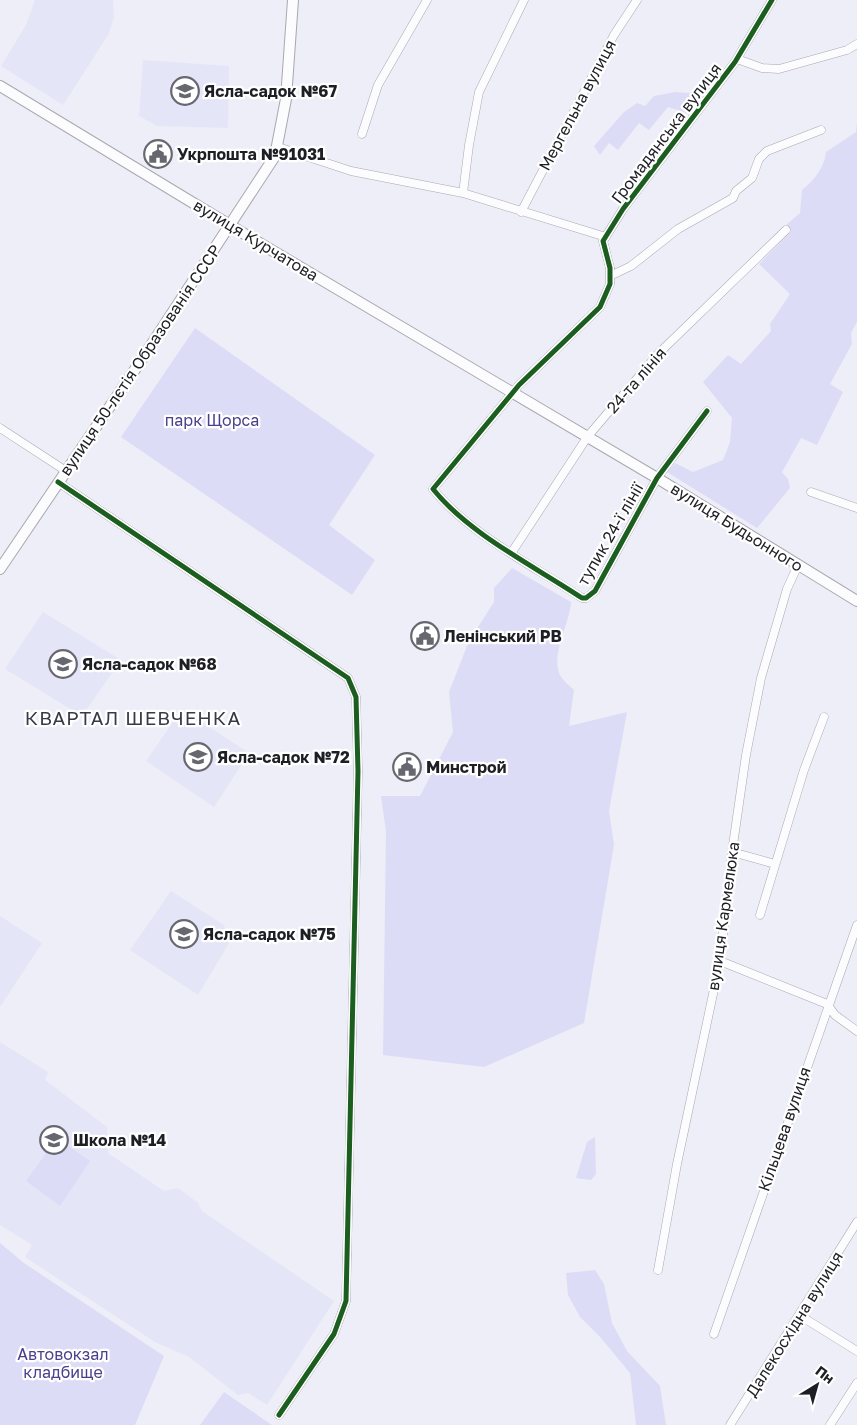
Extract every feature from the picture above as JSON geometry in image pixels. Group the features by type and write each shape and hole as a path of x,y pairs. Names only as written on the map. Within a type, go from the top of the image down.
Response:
{"main road":[{"name":"вулиця 50-лєтія Образованія СССР","path":"0,570 275,156 286,99 293,0"},
{"name":"вулиця Курчатова","path":"0,86 514,392"},
{"name":"вулиця Будьонного","path":"514,392 798,565 856,596"}],"street":[{"path":"362,134 378,84 427,0"},
{"path":"463,193 469,145 480,92 491,73 524,0"},
{"name":"Мергельна вулиця","path":"521,212 614,35 637,0"},
{"name":"Громадянська вулиця","path":"606,237 623,209 737,59 772,0"},
{"path":"737,59 762,68 779,68 847,50 857,44"},
{"path":"610,276 631,266 678,229 733,198 736,191 752,178 759,159 767,151 821,130"},
{"path":"278,148 344,169 463,193 606,237 603,241 610,268 610,284 600,307 514,392 433,489 459,515 512,552"},
{"name":"24-та лінія","path":"512,552 588,436 659,353 786,230"},
{"name":"тупик 24-ї лінії","path":"512,552 582,598 586,598 595,591 657,478 707,411"},
{"path":"0,428 66,471"},
{"path":"58,482 348,678 356,697 358,771 346,1301 334,1334 279,1415"},
{"path":"811,492 857,508"},
{"name":"вулиця Кармелюка","path":"658,1270 677,1164 720,961 732,852 746,755 761,678 787,589 798,565"},
{"path":"760,915 804,770 824,718"},
{"path":"732,852 775,864"},
{"name":"Кільцева вулиця","path":"714,1334 857,924"},
{"path":"720,961 828,1004 835,1015 857,1031"},
{"name":"Далекосхідна вулиця","path":"732,1424 857,1222"},
{"path":"799,1315 857,1351"},
{"path":"830,1425 857,1383"}],"shaded area":[{"path":"35,0 113,0 114,18 108,35 63,105 1,66 26,25"},
{"name":"Ясла-садок №67","path":"143,60 229,66 228,128 157,126 139,116"},
{"name":"Ясла-садок №68","path":"43,612 121,660 82,716 5,669"},
{"name":"Ясла-садок №72","path":"182,709 249,753 214,807 146,761"},
{"name":"Ясла-садок №75","path":"171,891 224,925 229,943 198,995 130,950"},
{"path":"0,916 42,943 0,1007"},
{"path":"0,1042 48,1072 45,1080 107,1127 108,1153 164,1191 178,1188 198,1203 202,1211 334,1301 267,1405 248,1393 238,1395 189,1357 155,1342 25,1257 32,1245 0,1225"}],"green space":[{"path":"675,92 690,93 696,101 687,113 668,107 649,130 639,123 618,150 609,143 600,155 594,146 624,112 637,103 645,106 654,96"},
{"path":"857,123 857,322 851,333 852,344 830,384 843,392 817,445 801,438 782,472 788,479 790,488 757,528 667,472 675,463 693,472 723,460 730,442 732,418 703,382 728,355 741,364 771,331 770,324 790,294 759,264 791,232 786,225 800,213 802,190 818,174 826,152 856,132"},
{"name":"парк Щорса","path":"195,328 375,455 329,525 375,560 352,595 121,437"},
{"path":"512,568 571,602 557,659 560,675 574,690 569,726 627,712 609,811 614,845 584,1023 484,1067 383,1055 386,832 381,796 420,796 453,732 449,692 469,641 494,602 494,588"},
{"path":"595,1137 596,1174 591,1180 576,1178 587,1142"},
{"path":"57,1138 90,1161 60,1206 26,1181"},
{"name":"Автовокзал кладбище","path":"0,1243 24,1263 164,1356 135,1425 0,1425"},
{"path":"595,1270 604,1284 612,1323 627,1351 660,1386 666,1425 636,1425 630,1373 601,1338 580,1317 568,1295 566,1273"},
{"path":"224,1392 272,1425 200,1425"}],"cycle path":[{"path":"707,411 657,478 595,591 586,598 582,598 483,535 465,521 433,489 519,385 600,307 610,284 610,268 603,241 623,209 735,62 772,0"},
{"path":"58,482 348,678 356,697 358,771 346,1301 334,1334 279,1415"}],"place":[{"name":"Ясла-садок №67","path":"185,91"},
{"name":"Укрпошта №91031","path":"158,154"},
{"name":"Ленінський РВ","path":"425,636"},
{"name":"Ясла-садок №68","path":"63,664"},
{"name":"Ясла-садок №72","path":"198,757"},
{"name":"Минстрой","path":"407,767"},
{"name":"Ясла-садок №75","path":"184,934"},
{"name":"Школа №14","path":"54,1140"}],"district":[{"name":"КВАРТАЛ ШЕВЧЕНКА","path":"133,718"}]}
